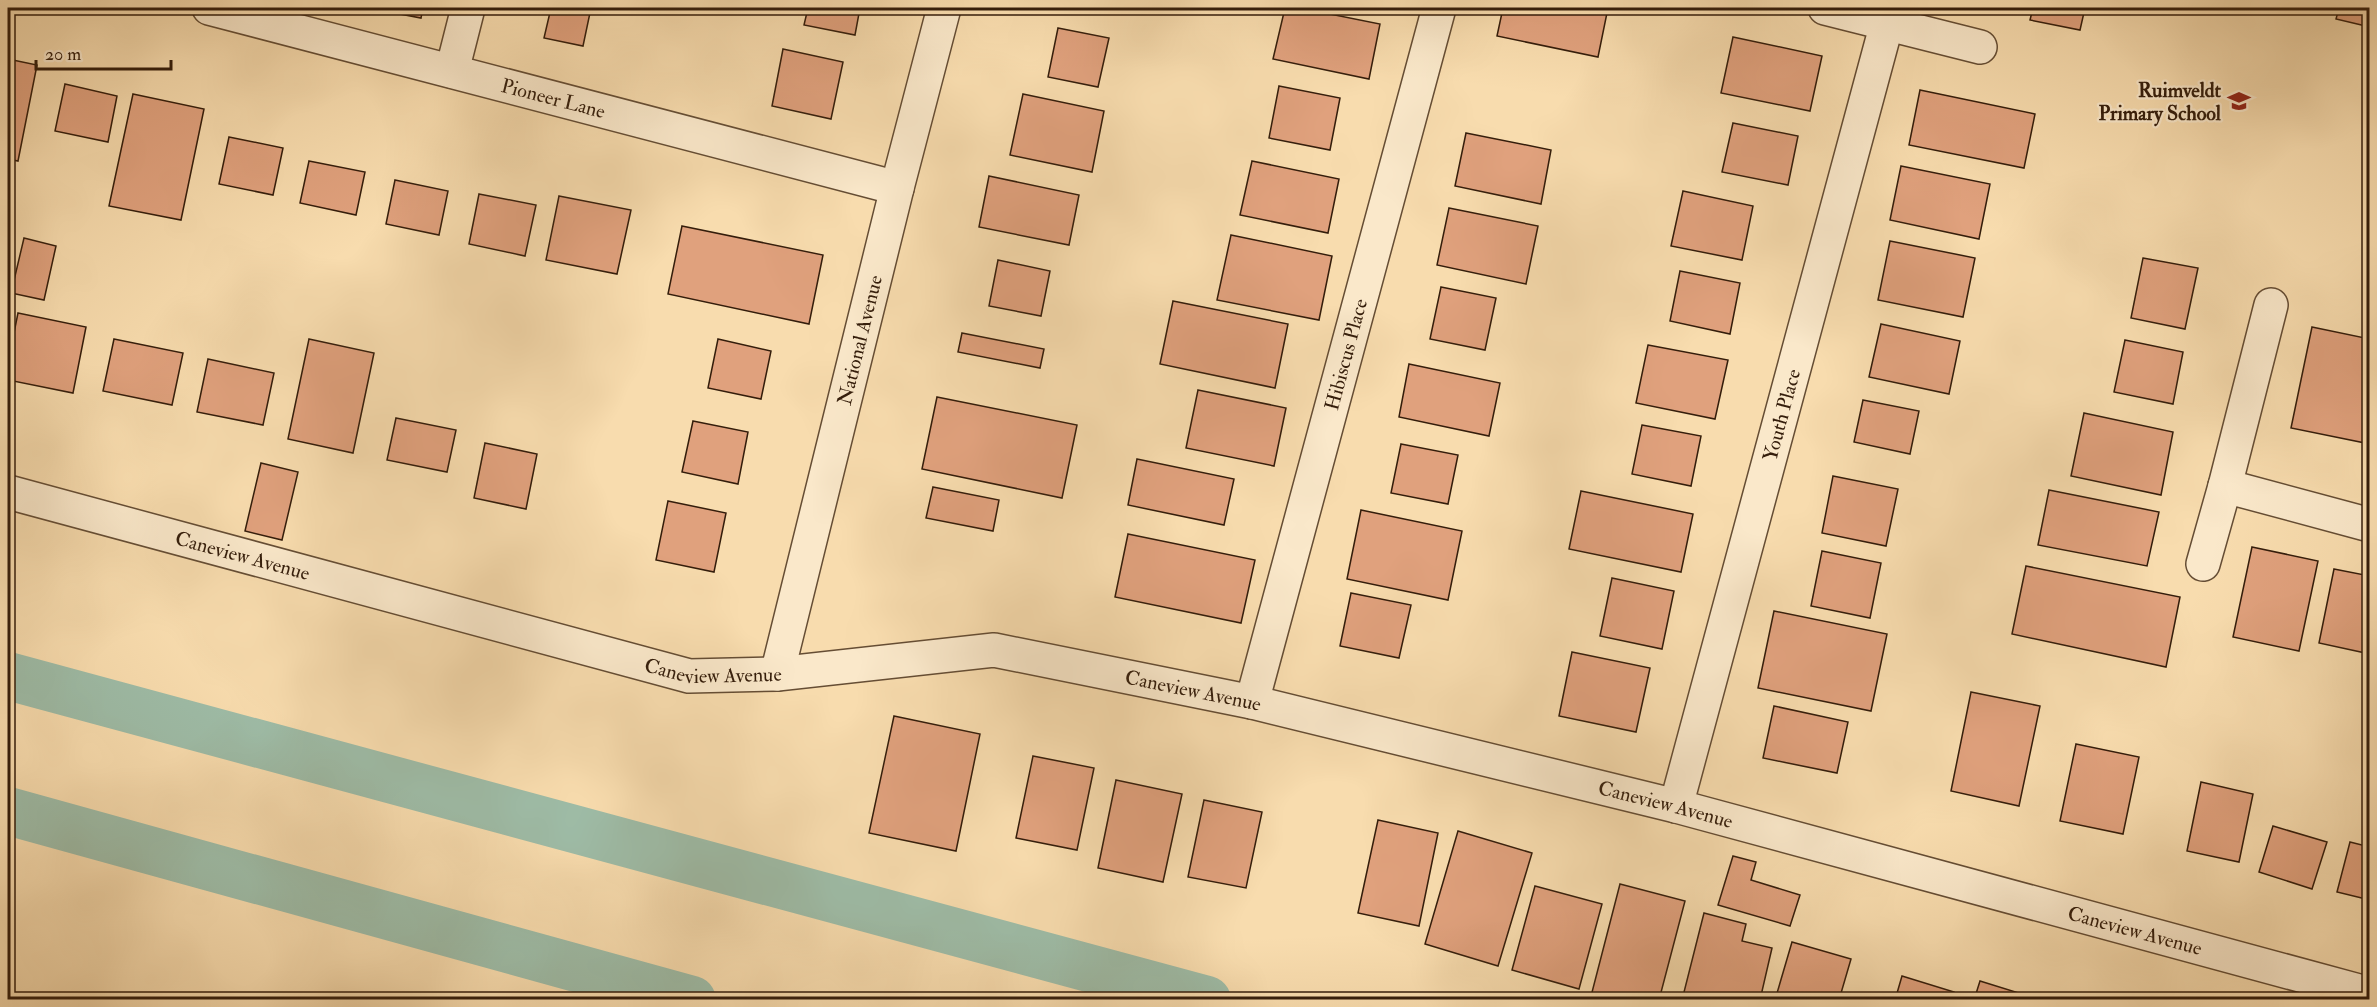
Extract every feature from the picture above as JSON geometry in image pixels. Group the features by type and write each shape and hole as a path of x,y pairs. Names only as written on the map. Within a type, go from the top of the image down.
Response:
{"street":[{"name":"Pioneer Lane","path":"209,8 897,188"},
{"path":"452,71 468,8"},
{"name":"National Avenue","path":"777,674 897,188 944,8"},
{"name":"Hibiscus Place","path":"1252,702 1439,8"},
{"path":"1825,8 1980,47"},
{"name":"Youth Place","path":"1676,806 1887,23"},
{"path":"2202,564 2225,486 2271,305"},
{"path":"2225,486 2370,525"},
{"name":"Caneview Avenue","path":"8,492 689,676 777,674 994,650 1252,702 1676,806 2370,994"}],"building":[{"path":"369,8 423,8 421,18"},
{"path":"551,8 591,8 583,46 544,38"},
{"path":"808,8 860,8 855,35 804,25"},
{"path":"1081,8 1111,8 1110,13"},
{"path":"1285,8 1300,8 1380,24 1369,79 1273,59"},
{"path":"1503,8 1608,8 1598,57 1497,36"},
{"path":"2033,8 2085,8 2080,30 2030,20"},
{"path":"2339,8 2370,8 2370,27 2336,19"},
{"path":"1058,28 1109,38 1098,87 1048,77"},
{"path":"1733,37 1822,56 1810,111 1721,93"},
{"path":"783,49 843,62 831,119 772,106"},
{"path":"8,59 37,65 18,161 8,159"},
{"path":"65,84 117,96 108,142 55,131"},
{"path":"1279,86 1340,98 1330,150 1269,138"},
{"path":"1920,90 2035,114 2024,168 1909,145"},
{"path":"133,94 204,109 181,220 109,206"},
{"path":"1023,94 1104,111 1092,172 1010,155"},
{"path":"1733,123 1798,136 1788,185 1722,172"},
{"path":"1466,133 1551,150 1541,204 1455,186"},
{"path":"229,137 283,148 273,195 219,184"},
{"path":"309,161 365,172 356,215 300,203"},
{"path":"1252,161 1339,179 1328,233 1240,215"},
{"path":"1901,166 1990,184 1979,239 1890,220"},
{"path":"989,176 1079,195 1069,245 979,227"},
{"path":"395,180 448,191 439,235 386,224"},
{"path":"1683,191 1753,206 1742,260 1671,246"},
{"path":"479,194 536,205 525,256 469,244"},
{"path":"559,196 631,210 617,274 546,260"},
{"path":"1449,208 1538,226 1526,284 1437,265"},
{"path":"682,226 823,255 809,324 668,294"},
{"path":"1231,235 1332,256 1319,320 1217,300"},
{"path":"24,238 56,246 44,300 11,293"},
{"path":"1890,241 1975,258 1963,317 1878,300"},
{"path":"2143,258 2198,268 2185,329 2131,318"},
{"path":"998,260 1050,271 1041,316 989,306"},
{"path":"1680,271 1740,283 1730,334 1670,321"},
{"path":"1441,287 1496,298 1485,350 1430,339"},
{"path":"1173,301 1288,324 1275,388 1160,364"},
{"path":"18,313 86,327 73,393 8,380 8,362"},
{"path":"1881,324 1960,341 1949,394 1869,377"},
{"path":"2312,327 2370,339 2370,444 2291,428"},
{"path":"962,333 1044,349 1040,368 958,352"},
{"path":"114,339 183,353 172,405 103,391"},
{"path":"309,339 374,353 353,453 288,439"},
{"path":"718,339 771,351 761,399 708,388"},
{"path":"2125,340 2183,352 2173,404 2114,392"},
{"path":"1648,345 1728,360 1715,419 1636,403"},
{"path":"208,359 274,373 263,425 197,412"},
{"path":"1409,364 1500,383 1489,436 1399,417"},
{"path":"1198,390 1286,408 1274,466 1186,448"},
{"path":"937,397 1077,425 1062,498 922,469"},
{"path":"1863,400 1919,411 1910,454 1854,442"},
{"path":"2084,413 2173,432 2161,495 2071,476"},
{"path":"396,418 456,430 447,472 387,460"},
{"path":"693,421 748,432 738,484 682,472"},
{"path":"1642,425 1701,436 1691,486 1632,474"},
{"path":"485,443 537,454 526,509 474,498"},
{"path":"1401,444 1458,455 1448,504 1391,493"},
{"path":"1137,459 1234,479 1224,525 1128,505"},
{"path":"261,463 298,472 282,540 245,531"},
{"path":"1833,476 1898,489 1886,546 1822,533"},
{"path":"933,487 999,500 993,531 926,518"},
{"path":"2049,490 2159,512 2147,566 2038,545"},
{"path":"1581,491 1693,514 1681,572 1569,549"},
{"path":"668,501 726,513 714,572 656,560"},
{"path":"1361,510 1462,531 1448,600 1347,579"},
{"path":"1128,534 1255,560 1241,623 1115,597"},
{"path":"2252,547 2318,561 2299,651 2233,637"},
{"path":"1822,551 1881,563 1870,618 1811,606"},
{"path":"2026,566 2180,597 2166,667 2012,634"},
{"path":"2334,569 2370,576 2370,654 2319,643"},
{"path":"1612,578 1674,591 1662,649 1600,636"},
{"path":"1351,593 1411,605 1399,658 1340,646"},
{"path":"1774,611 1887,634 1871,711 1758,688"},
{"path":"1572,652 1650,668 1636,732 1559,716"},
{"path":"1971,692 2040,706 2019,806 1951,791"},
{"path":"1774,706 1848,722 1837,773 1763,758"},
{"path":"894,716 980,734 956,851 869,833"},
{"path":"2076,744 2139,757 2123,834 2060,821"},
{"path":"1033,756 1094,768 1077,850 1016,838"},
{"path":"1116,780 1182,794 1163,882 1098,868"},
{"path":"2201,782 2253,794 2239,862 2187,851"},
{"path":"1204,800 1262,812 1246,888 1188,877"},
{"path":"1378,820 1438,833 1419,926 1358,913"},
{"path":"2273,826 2327,842 2312,889 2259,872"},
{"path":"1458,831 1532,853 1498,966 1425,944"},
{"path":"2350,842 2370,847 2370,900 2337,892"},
{"path":"1733,856 1756,862 1751,880 1800,895 1790,926 1718,905"},
{"path":"1620,884 1685,901 1659,1000 1590,1000"},
{"path":"1535,886 1602,904 1579,989 1512,970"},
{"path":"1704,913 1746,924 1742,941 1772,948 1760,1000 1682,1000"},
{"path":"1792,942 1851,959 1839,1000 1775,1000"},
{"path":"1902,976 1954,992 1952,1000 1895,1000"},
{"path":"1980,981 2035,998 2035,1000 1974,1000"}],"waterway":[{"path":"8,676 1207,1000"},
{"path":"8,811 692,1000"}],"place":[{"name":"Ruimveldt Primary School","path":"2239,101"}]}
